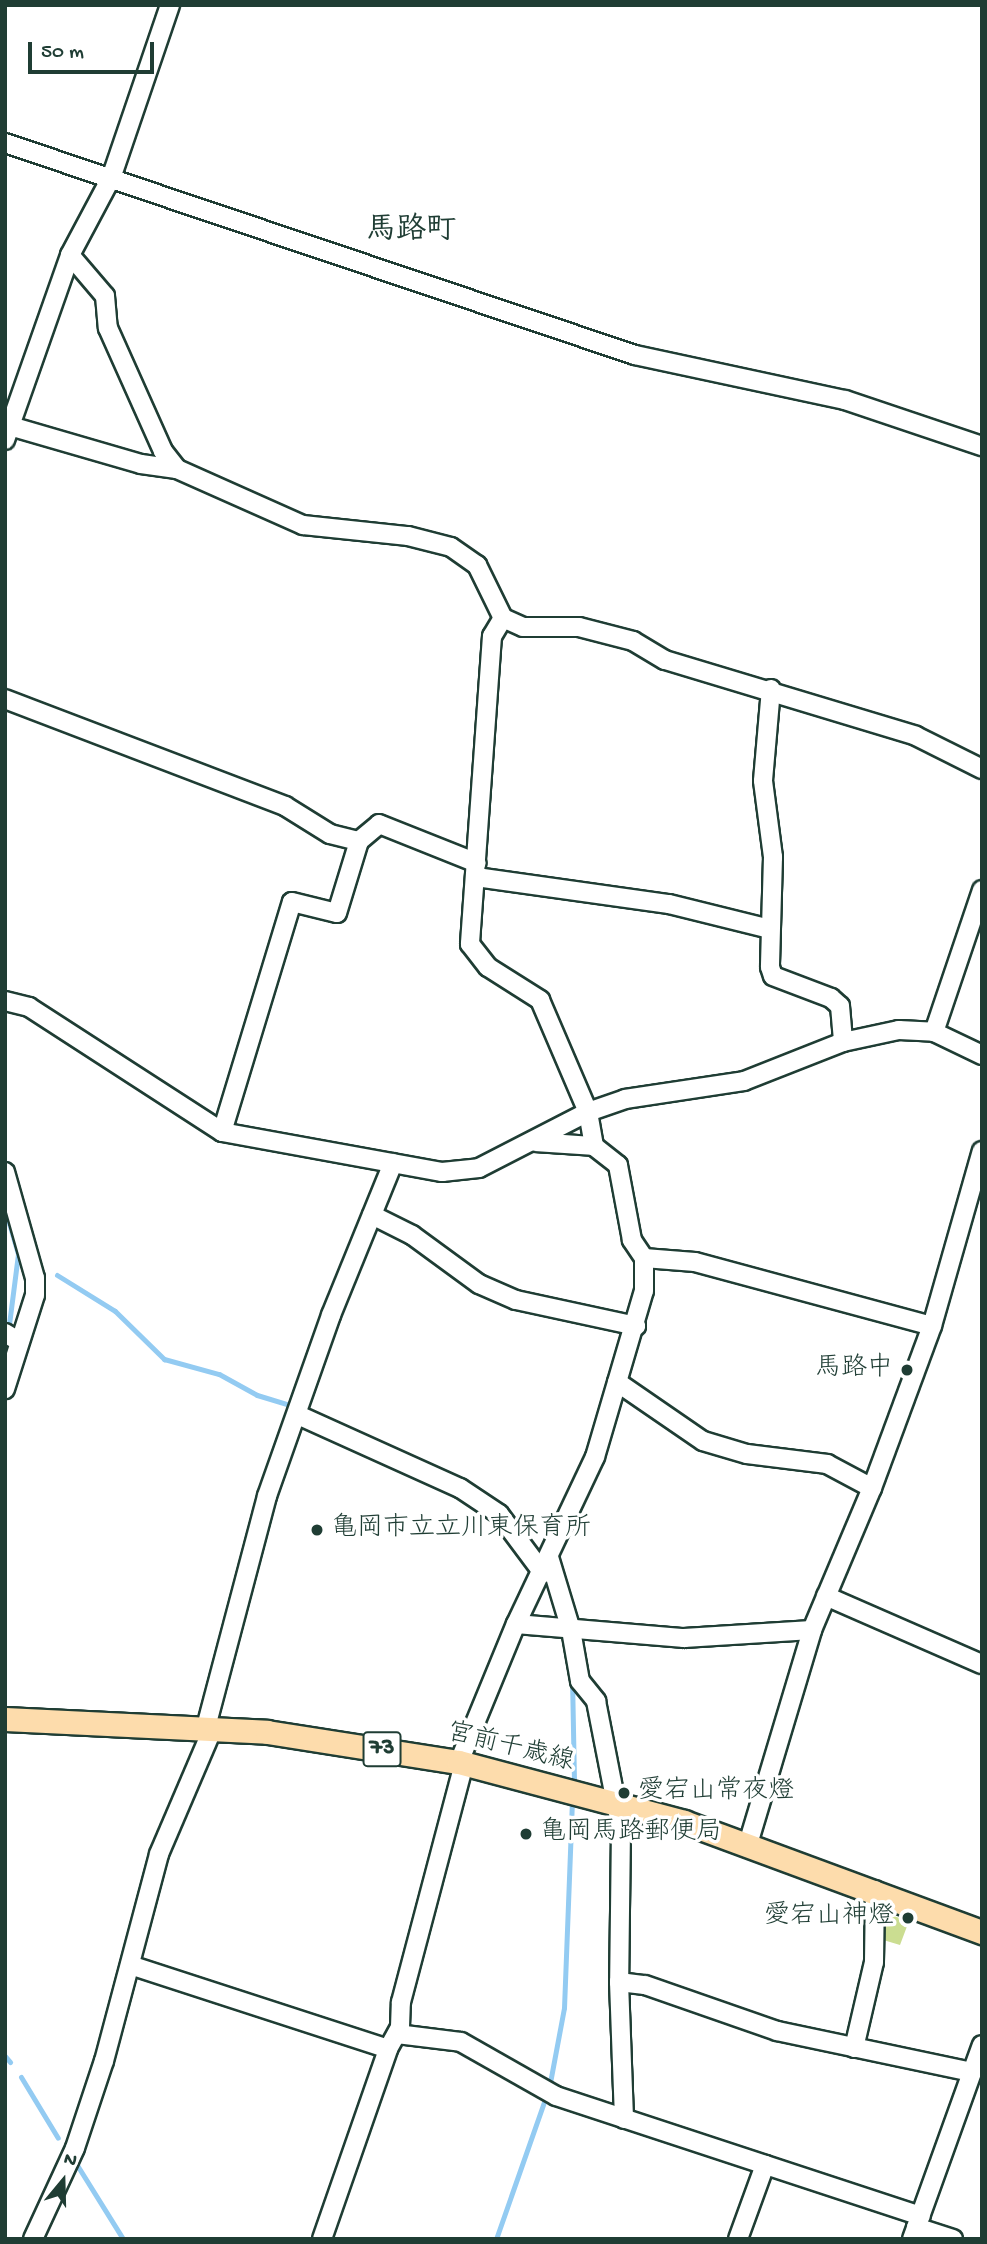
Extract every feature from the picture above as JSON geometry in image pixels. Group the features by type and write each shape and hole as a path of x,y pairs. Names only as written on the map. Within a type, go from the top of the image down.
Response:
{"main road":[{"name":"宮前千歳線","path":"5,1719 210,1728 354,1744 462,1763 616,1804 748,1844 982,1932"}],"street":[{"path":"170,5 111,178 70,255 8,433 141,464 177,469 303,525 408,536 451,547 477,565 503,618 523,627 579,626 633,641 665,660 771,689 916,736 982,769"},
{"path":"5,143 635,355 845,400 982,446"},
{"path":"70,255 105,296 108,328 163,451 177,469"},
{"path":"503,618 492,636 470,944 488,967 540,1000 588,1112 594,1146"},
{"path":"771,689 763,780 773,857 770,929 774,976 831,998 840,1006 843,1042"},
{"path":"5,699 285,806 330,834 359,841"},
{"path":"222,1132 292,902 337,913 359,841 379,824 476,870 669,904 770,929"},
{"path":"934,1032 982,890"},
{"path":"5,1002 29,1007 222,1132 442,1172 479,1168 536,1142 588,1112 625,1099 744,1081 843,1042 899,1030 934,1032 982,1055"},
{"path":"322,2239 393,2041 462,1763 516,1624 595,1457 636,1326 644,1291 644,1258 632,1240 618,1165 594,1146 536,1142"},
{"path":"748,1844 812,1630 872,1488 932,1326 982,1151"},
{"path":"33,2239 75,2148 130,1965 159,1854 210,1728 267,1496 298,1415 331,1315 393,1163"},
{"path":"5,1172 35,1278 13,1337 5,1389"},
{"path":"372,1215 412,1235 479,1284 516,1300 636,1326"},
{"path":"644,1258 695,1262 932,1326"},
{"path":"617,1382 703,1441 747,1454 827,1464 872,1488"},
{"path":"298,1415 460,1489 499,1514 546,1565 571,1630 580,1681 596,1700 621,1829 619,1982 624,2119"},
{"path":"826,1596 982,1664"},
{"path":"516,1624 684,1638 812,1630"},
{"path":"854,2048 874,1962 875,1890"},
{"path":"130,1965 393,2041 461,2042 481,2051 534,2087 765,2165 916,2227 953,2239"},
{"path":"619,1982 645,1985 777,2031 972,2071"},
{"path":"916,2227 982,2045"},
{"path":"738,2239 765,2165"}],"green space":[{"path":"881,1912 909,1921 900,1945 880,1939"}],"waterway":[{"path":"5,1209 18,1254 9,1324"},
{"path":"57,1275 115,1311 164,1359 219,1374 257,1395 294,1406"},
{"path":"572,1677 574,1780"},
{"path":"496,2239 549,2088 564,2008 572,1804"},
{"path":"5,2056 10,2062"},
{"path":"21,2077 58,2138"},
{"path":"77,2165 123,2239"}],"place":[{"name":"馬路中","path":"907,1370"},
{"name":"亀岡市立立川東保育所","path":"317,1530"},
{"name":"愛宕山常夜燈","path":"624,1793"},
{"name":"亀岡馬路郵便局","path":"526,1834"},
{"name":"愛宕山神燈","path":"908,1918"}],"district":[{"name":"馬路町","path":"411,232"}]}
